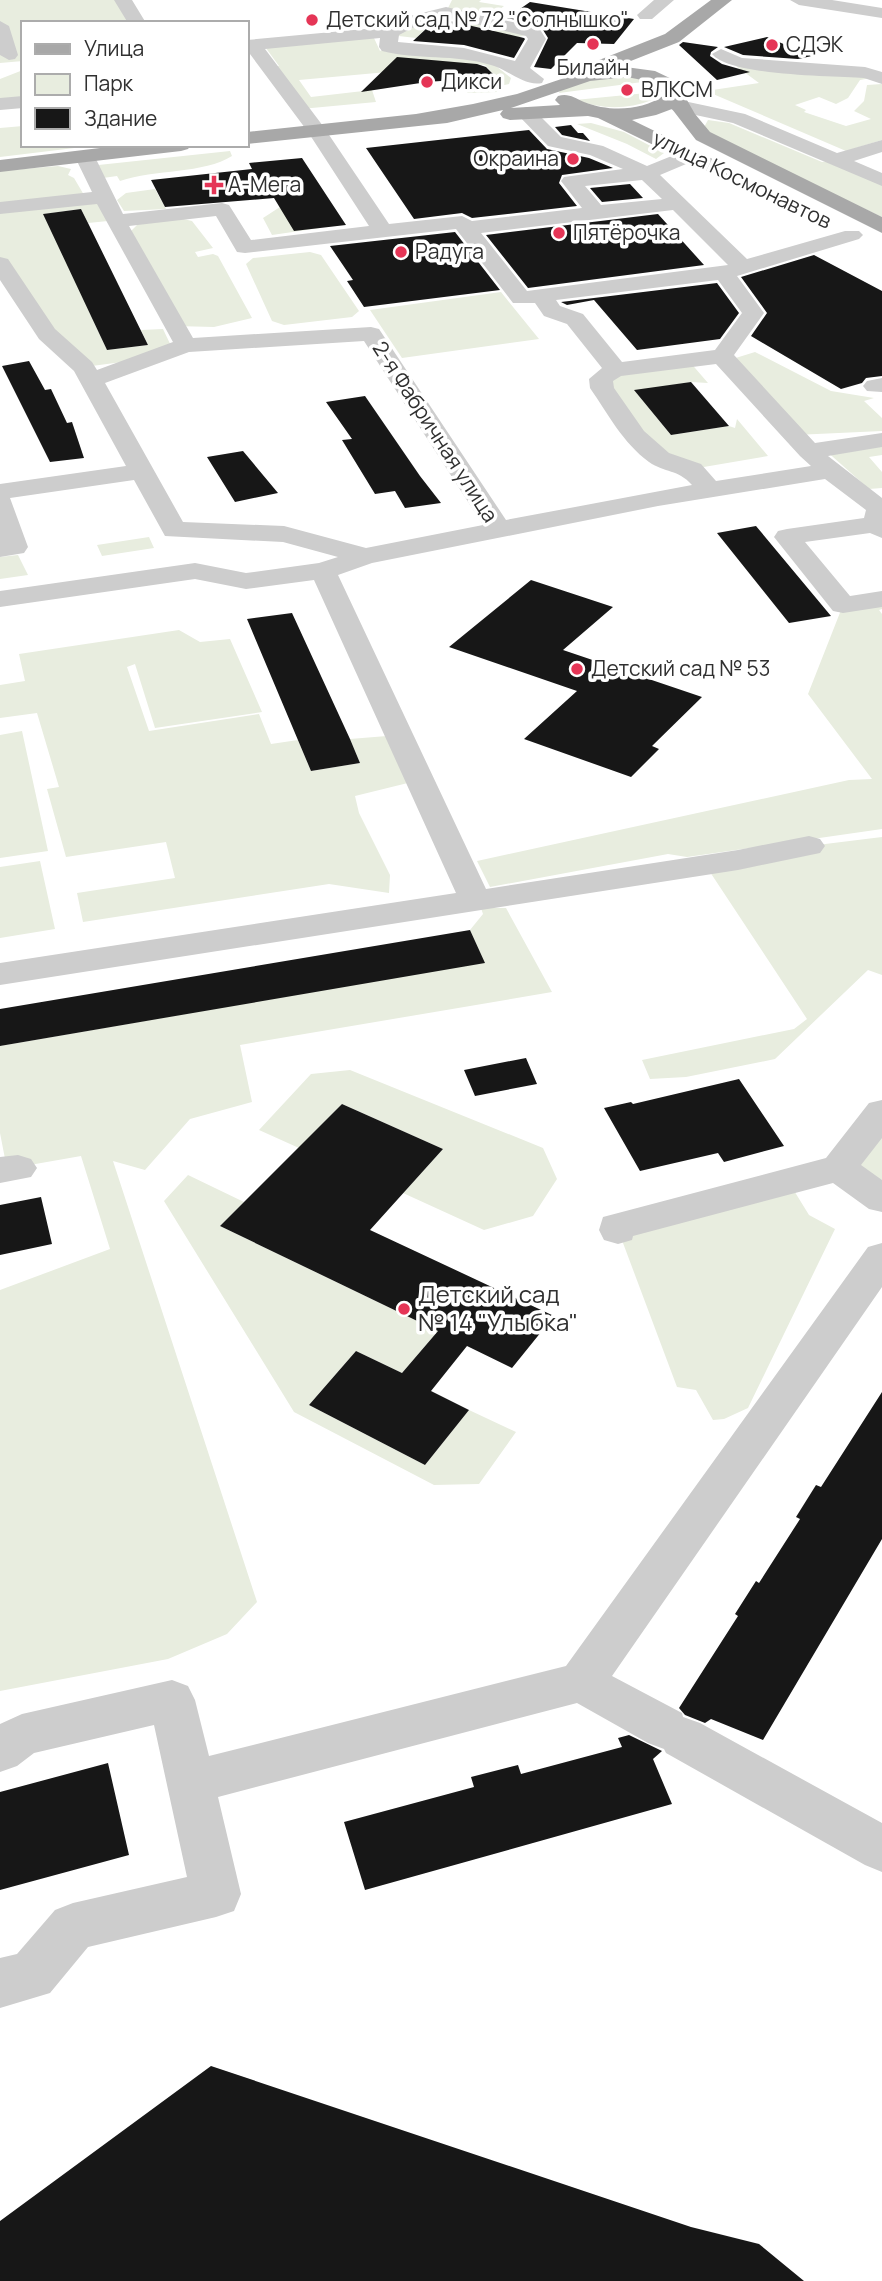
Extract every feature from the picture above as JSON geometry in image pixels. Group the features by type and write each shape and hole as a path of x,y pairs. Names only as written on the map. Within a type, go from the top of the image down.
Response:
{"main road":[{"path":"248,138 422,118 503,104 672,38 723,0"},
{"name":"улица Космонавтов","path":"672,38 660,56 674,94 703,136 877,236"},
{"path":"422,118 595,111 636,112 656,108 673,99 674,94 650,77 624,72 597,73 567,81"},
{"name":"улица Космонавтов","path":"567,81 560,88 561,97 576,106 595,111 746,182"},
{"path":"0,166 165,147"},
{"name":"улица Космонавтов","path":"822,220 852,235 877,236"}],"street":[{"path":"123,0 130,21"},
{"path":"646,15 665,0"},
{"path":"799,0 882,13"},
{"path":"250,45 390,32 440,6 533,32 537,39 527,74 496,60 388,47 390,32"},
{"path":"9,55 1,29 21,31"},
{"path":"250,45 316,130 383,231"},
{"path":"721,54 738,63 865,73 882,78"},
{"name":"улица Космонавтов","path":"674,94 738,118 882,180"},
{"path":"0,104 21,102"},
{"path":"526,113 555,142 596,150 647,173 733,270 753,313 722,356 615,369 601,379 602,388 635,436 660,457 692,469 710,490"},
{"path":"836,160 882,146"},
{"path":"596,212 571,181 647,173 691,155"},
{"path":"85,157 116,221 186,345 92,380"},
{"path":"0,208 104,197"},
{"path":"467,228 676,204"},
{"path":"116,221 222,209 245,247 462,222 521,298 733,270 852,235"},
{"path":"0,264 47,334 84,367 174,530 284,534 366,556"},
{"path":"575,319 612,300 601,288"},
{"path":"541,296 552,311 575,319 615,369"},
{"name":"2-я Фабричная улица","path":"186,345 371,334 500,531"},
{"path":"722,356 810,451 880,517"},
{"path":"810,451 882,440"},
{"path":"0,492 143,471"},
{"path":"0,599 195,571 246,581 323,571 366,556 710,490 830,471"},
{"path":"0,503 15,547 0,550"},
{"path":"880,517 787,537 843,605 882,599"},
{"path":"323,571 475,900"},
{"path":"0,974 810,846"},
{"path":"618,1230 617,1227 839,1168 882,1112"},
{"path":"839,1168 882,1199"},
{"path":"191,1783 266,1761 581,1682 882,1257"},
{"path":"581,1682 882,1849"},
{"path":"0,1751 22,1735 172,1699 216,1894 73,1927 32,1976 0,1983"}],"green space":[{"path":"0,0 123,0 136,21 21,21 21,61 0,63"},
{"path":"452,0 481,0 479,2 504,6 487,19 533,32 514,39 492,34 496,29 461,25 464,21 444,19 434,29 426,28 416,38 390,35 446,12"},
{"path":"374,38 380,51 388,47 491,62 511,78 509,84 496,87 498,92 468,93 453,82 496,77 485,65 299,80 311,97 372,90 376,102 301,109 269,67 279,66 263,44"},
{"path":"738,63 876,77 860,80 848,98 836,104 819,97 795,105 806,110 804,112 846,126 871,119 854,111 864,101 867,85 882,84 882,140 846,151 706,91 759,83 736,66"},
{"path":"21,71 21,102 0,104 0,79"},
{"path":"620,75 650,81 559,93 562,86"},
{"path":"657,92 652,100 623,107 604,107 575,100"},
{"path":"708,120 729,123 822,162 836,160 882,180 882,217 722,141 703,129"},
{"path":"591,123 624,132 664,153 656,159 577,124"},
{"path":"21,126 21,147 82,147 0,157 0,128"},
{"path":"230,151 232,156 208,166 120,181 117,176 96,179 89,166"},
{"path":"58,166 71,169 68,175 74,178 84,195 96,198 108,221 88,223 81,209 44,214 107,350 148,345 141,330 163,329 173,350 153,358 84,367 0,264 0,171"},
{"path":"155,189 166,209 124,211 117,200 126,193"},
{"path":"280,207 320,228 272,235 263,218"},
{"path":"179,218 192,221 213,248 195,252 198,257 213,254 218,256 252,318 214,327 175,326 131,231 138,224"},
{"path":"310,252 321,255 359,311 352,317 284,325 272,321 246,264 253,258"},
{"path":"501,292 539,339 402,358 370,310"},
{"path":"755,352 831,391 874,398 864,401 882,418 882,431 795,435 726,361"},
{"path":"689,361 708,383 691,382 635,391 671,435 729,426 735,428 737,419 768,456 692,469 660,458 602,388 616,369"},
{"path":"882,440 882,455 869,457 882,472 882,488 869,489 824,449"},
{"path":"149,537 154,548 102,556 97,545"},
{"path":"18,555 28,575 0,579 0,557"},
{"path":"882,599 882,609 879,610 882,614 882,829 687,857 668,854 490,887 477,861 849,780 872,779 808,694 843,605"},
{"path":"179,630 200,642 230,639 262,712 155,728 135,664 127,667 149,731 259,714 271,744 298,740 311,771 360,763 350,739 399,735 420,780 355,796 359,813 390,875 389,893 329,884 83,922 77,893 175,878 166,842 66,857 47,789 59,787 37,713 0,718 0,685 25,681 19,654"},
{"path":"22,731 48,851 0,858 0,735"},
{"path":"882,837 882,975 868,970 775,1059 686,1077 650,1079 642,1060 794,1029 807,1019 710,872 809,846"},
{"path":"40,861 55,929 0,938 0,867"},
{"path":"481,908 506,908 552,992 240,1045 252,1102 190,1119 145,1170 113,1161 257,1602 227,1634 168,1659 0,1691 0,1290 110,1249 81,1156 7,1169 0,1133 0,1046 484,962 470,930 483,914"},
{"path":"350,1070 543,1148 557,1179 533,1216 484,1230 403,1193 443,1149 342,1104 299,1148 259,1130 311,1074"},
{"path":"882,1112 882,1195 839,1168"},
{"path":"188,1175 244,1202 220,1226 438,1331 402,1373 356,1351 309,1405 425,1465 469,1410 516,1432 479,1484 434,1485 294,1412 164,1201"},
{"path":"793,1189 809,1215 835,1229 748,1408 724,1419 713,1420 696,1390 677,1387 617,1227"}],"building":[{"path":"530,2 634,19 614,44 577,43 551,69 534,67 548,38 540,25 507,18"},
{"path":"446,20 525,39 514,58 464,45 413,41 427,28 431,32"},
{"path":"767,37 812,56 798,59 743,55 724,47"},
{"path":"683,42 718,47 710,56 722,64 750,72 717,80 679,45"},
{"path":"397,57 477,64 486,67 496,77 427,82 361,92"},
{"path":"571,125 590,141 562,135 555,127"},
{"path":"529,130 547,149 589,158 613,168 562,175 559,183 577,206 472,218 462,213 414,219 366,148"},
{"path":"302,158 346,225 294,231 274,198 165,207 151,180 252,169 249,163"},
{"path":"630,184 643,198 602,202 590,188"},
{"path":"81,209 148,345 107,350 43,214"},
{"path":"658,214 704,265 528,288 486,235"},
{"path":"455,232 500,290 364,307 347,281 353,280 330,246"},
{"path":"814,255 882,291 882,376 866,378 862,383 841,389 751,336 767,313 741,277"},
{"path":"717,283 739,313 720,339 637,350 594,300 567,305 561,302"},
{"path":"29,361 45,390 51,389 67,423 72,422 84,458 50,462 2,366"},
{"path":"691,382 729,426 671,435 634,390"},
{"path":"365,396 441,503 405,508 395,491 375,494 342,440 352,439 326,402"},
{"path":"243,451 278,493 235,502 207,457"},
{"path":"756,526 831,616 789,623 717,533"},
{"path":"531,580 613,607 563,650 702,697 652,746 659,749 631,777 524,739 577,691 449,647"},
{"path":"292,613 360,763 311,771 247,619"},
{"path":"470,930 485,963 0,1046 0,1009"},
{"path":"526,1058 537,1084 475,1096 464,1070"},
{"path":"739,1079 784,1146 724,1162 718,1153 640,1171 604,1108 631,1102 633,1104"},
{"path":"342,1104 443,1149 370,1230 554,1316 512,1368 467,1346 431,1391 469,1410 425,1465 309,1405 356,1351 402,1373 438,1331 220,1226"},
{"path":"41,1197 52,1244 0,1255 0,1205"},
{"path":"882,1392 882,1539 763,1740 711,1719 705,1723 685,1715 679,1708 738,1616 735,1614 756,1581 759,1583 800,1519 796,1517 816,1485 821,1487"},
{"path":"629,1735 662,1751 653,1759 672,1804 365,1890 344,1822 474,1787 471,1777 518,1765 521,1774 622,1747 618,1738"},
{"path":"108,1763 129,1855 0,1890 0,1792"},
{"path":"211,2066 691,2227 759,2244 804,2281 0,2281 0,2221"}],"place":[{"name":"Детский сад № 72 \"Солнышко\"","path":"312,20"},
{"name":"Билайн","path":"593,44"},
{"name":"СДЭК","path":"772,45"},
{"name":"Дикси","path":"427,82"},
{"name":"ВЛКСМ","path":"627,90"},
{"name":"Окраина","path":"573,159"},
{"name":"А-Мега","path":"214,185"},
{"name":"Пятёрочка","path":"559,233"},
{"name":"Радуга","path":"401,252"},
{"name":"Детский сад № 53","path":"577,669"},
{"name":"Детский сад № 14 \"Улыбка\"","path":"404,1309"}]}
